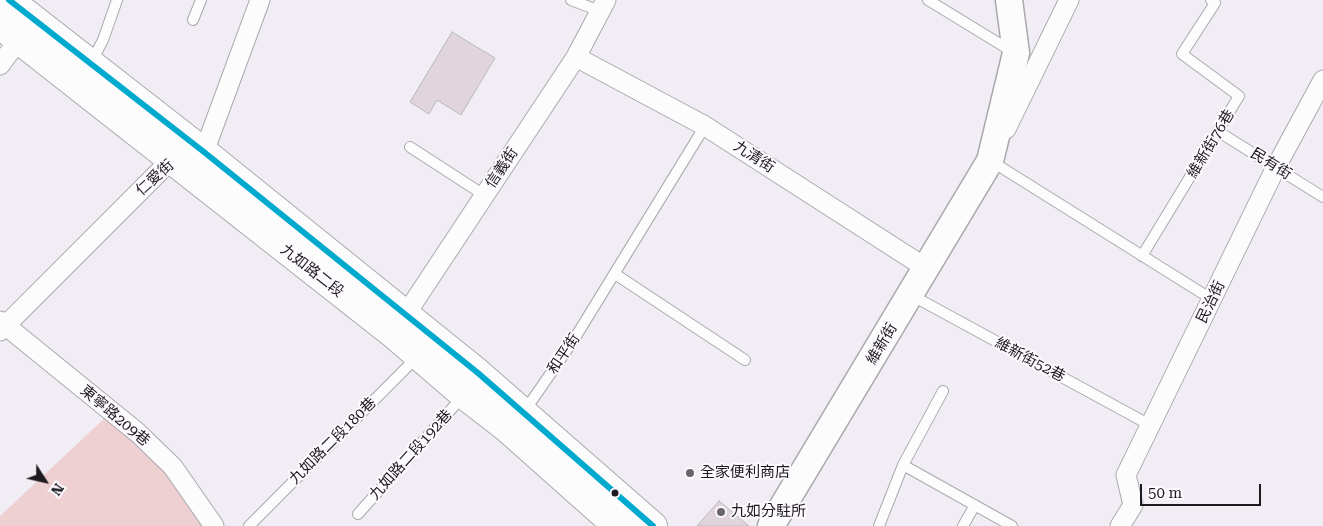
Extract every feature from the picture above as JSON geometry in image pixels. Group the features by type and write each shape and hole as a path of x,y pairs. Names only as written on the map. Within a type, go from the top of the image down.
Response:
{"main road":[{"name":"九如路二段","path":"9,0 18,28 171,160 399,324 418,356 464,395 516,421 609,524"},
{"name":"九如路二段","path":"18,28 91,62 204,152 399,324 516,421 653,526"}],"street":[{"path":"204,152 260,0"},
{"name":"維新街","path":"990,161 1016,53 1009,0"},
{"name":"維新街","path":"771,526 990,161 1069,0"},
{"name":"信義街","path":"399,324 576,57 603,6"},
{"path":"0,65 18,28"},
{"name":"九清街","path":"576,57 705,126 926,268"},
{"name":"民治街","path":"1120,526 1133,505 1126,475 1213,300 1276,167 1323,80"},
{"name":"仁愛街","path":"2,326 171,160 204,152"},
{"name":"東寧路209巷","path":"2,326 138,433 173,467 214,526"}],"lane":[{"path":"91,62 103,40 117,0"},
{"path":"193,20 201,0"},
{"path":"571,0 603,6"},
{"path":"928,0 1016,53"},
{"name":"維新街76巷","path":"1142,256 1239,96 1182,54 1215,3 1211,0"},
{"name":"和平街","path":"516,421 573,341 705,126"},
{"name":"民有街","path":"1218,132 1323,196"},
{"path":"410,147 484,195"},
{"path":"990,161 1213,300"},
{"path":"615,274 745,360"},
{"name":"維新街52巷","path":"911,295 1150,425"},
{"name":"九如路二段180巷","path":"248,526 418,356"},
{"path":"879,526 903,465 943,390"},
{"name":"九如路二段192巷","path":"358,514 464,395"},
{"path":"903,465 1012,526"},
{"path":"963,526 975,505"}],"shaded area":[{"path":"106,417 173,467 204,526 0,526 0,516"}],"building":[{"path":"452,32 495,58 461,115 437,100 429,114 410,102"},
{"name":"九如分駐所","path":"719,501 749,526 697,526"}],"transit line":[{"path":"9,0 204,152 478,373 653,526"}],"place":[{"name":"全家便利商店","path":"690,473"},
{"name":"九如分駐所","path":"721,512"}]}
